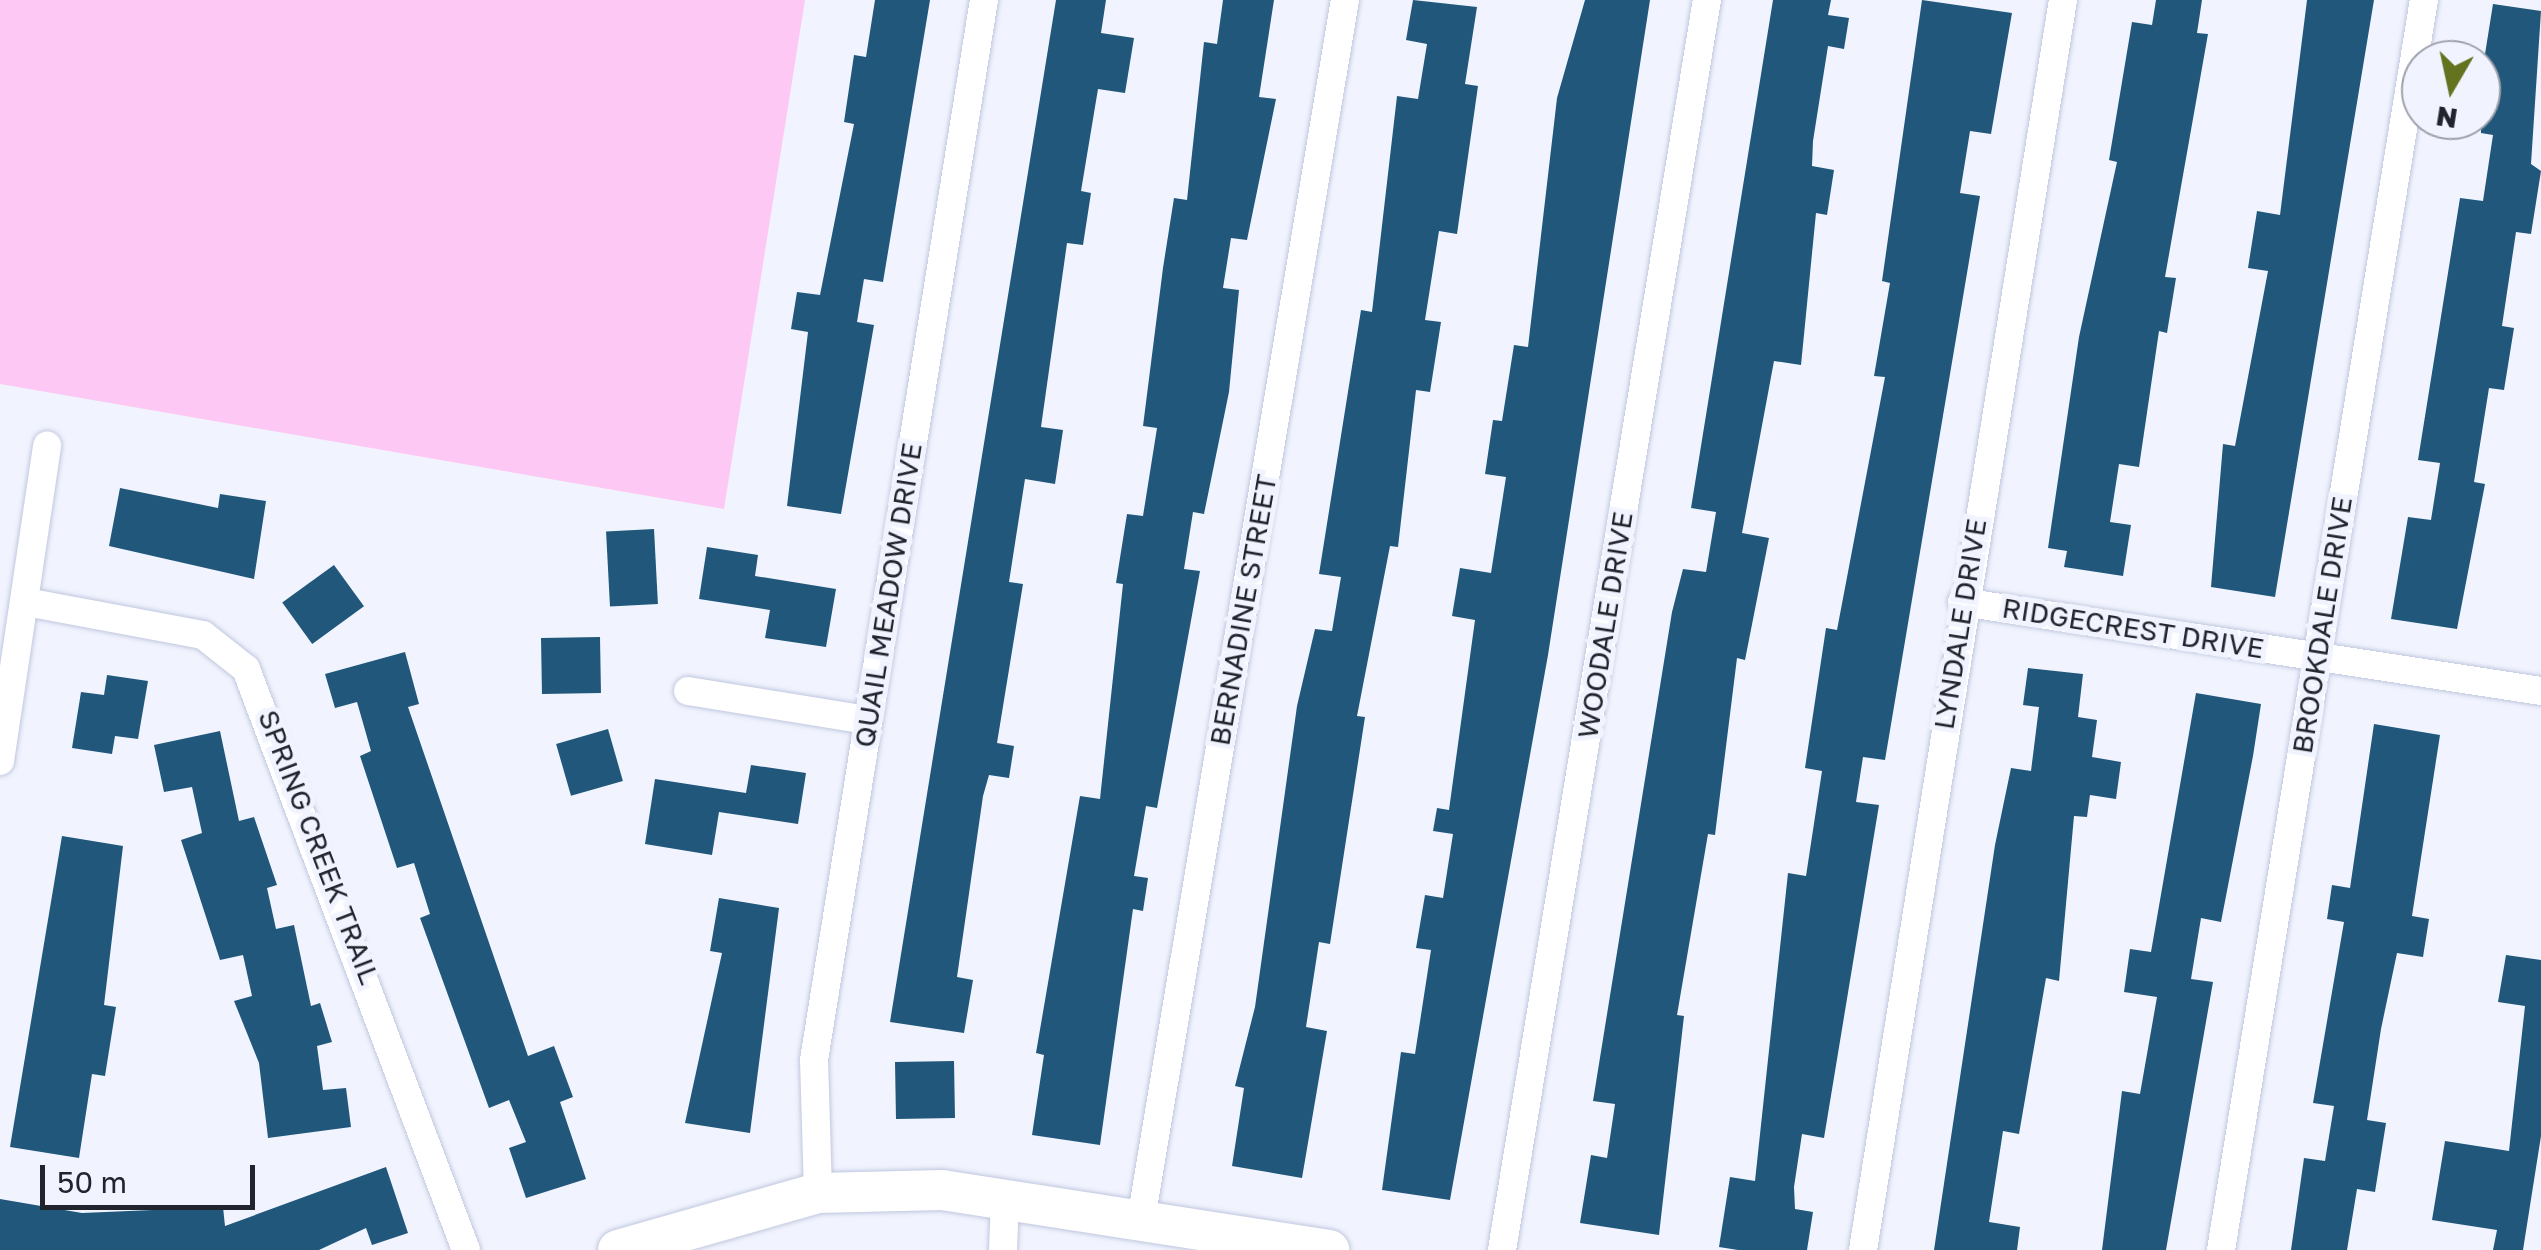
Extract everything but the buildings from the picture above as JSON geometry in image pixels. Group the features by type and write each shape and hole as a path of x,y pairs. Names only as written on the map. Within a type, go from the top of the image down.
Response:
{"main road":[{"path":"618,1250 818,1193 1005,1198 1329,1250"}],"street":[{"name":"QUAIL MEADOW DRIVE","path":"818,1193 814,1060 984,0"},
{"name":"BERNADINE STREET","path":"1141,1220 1346,0"},
{"name":"WOODALE DRIVE","path":"1502,1250 1707,0"},
{"name":"LYNDALE DRIVE","path":"1863,1250 1962,602 2063,0"},
{"name":"BROOKDALE DRIVE","path":"2221,1250 2424,0"},
{"path":"0,761 47,445"},
{"name":"SPRING CREEK TRAIL","path":"26,602 203,635 246,668 466,1250"},
{"name":"RIDGECREST DRIVE","path":"1962,602 2541,692"},
{"path":"688,691 868,720"},
{"path":"1002,1250 1005,1198"}],"shaded area":[{"path":"0,0 805,0 724,509 0,384"}]}
